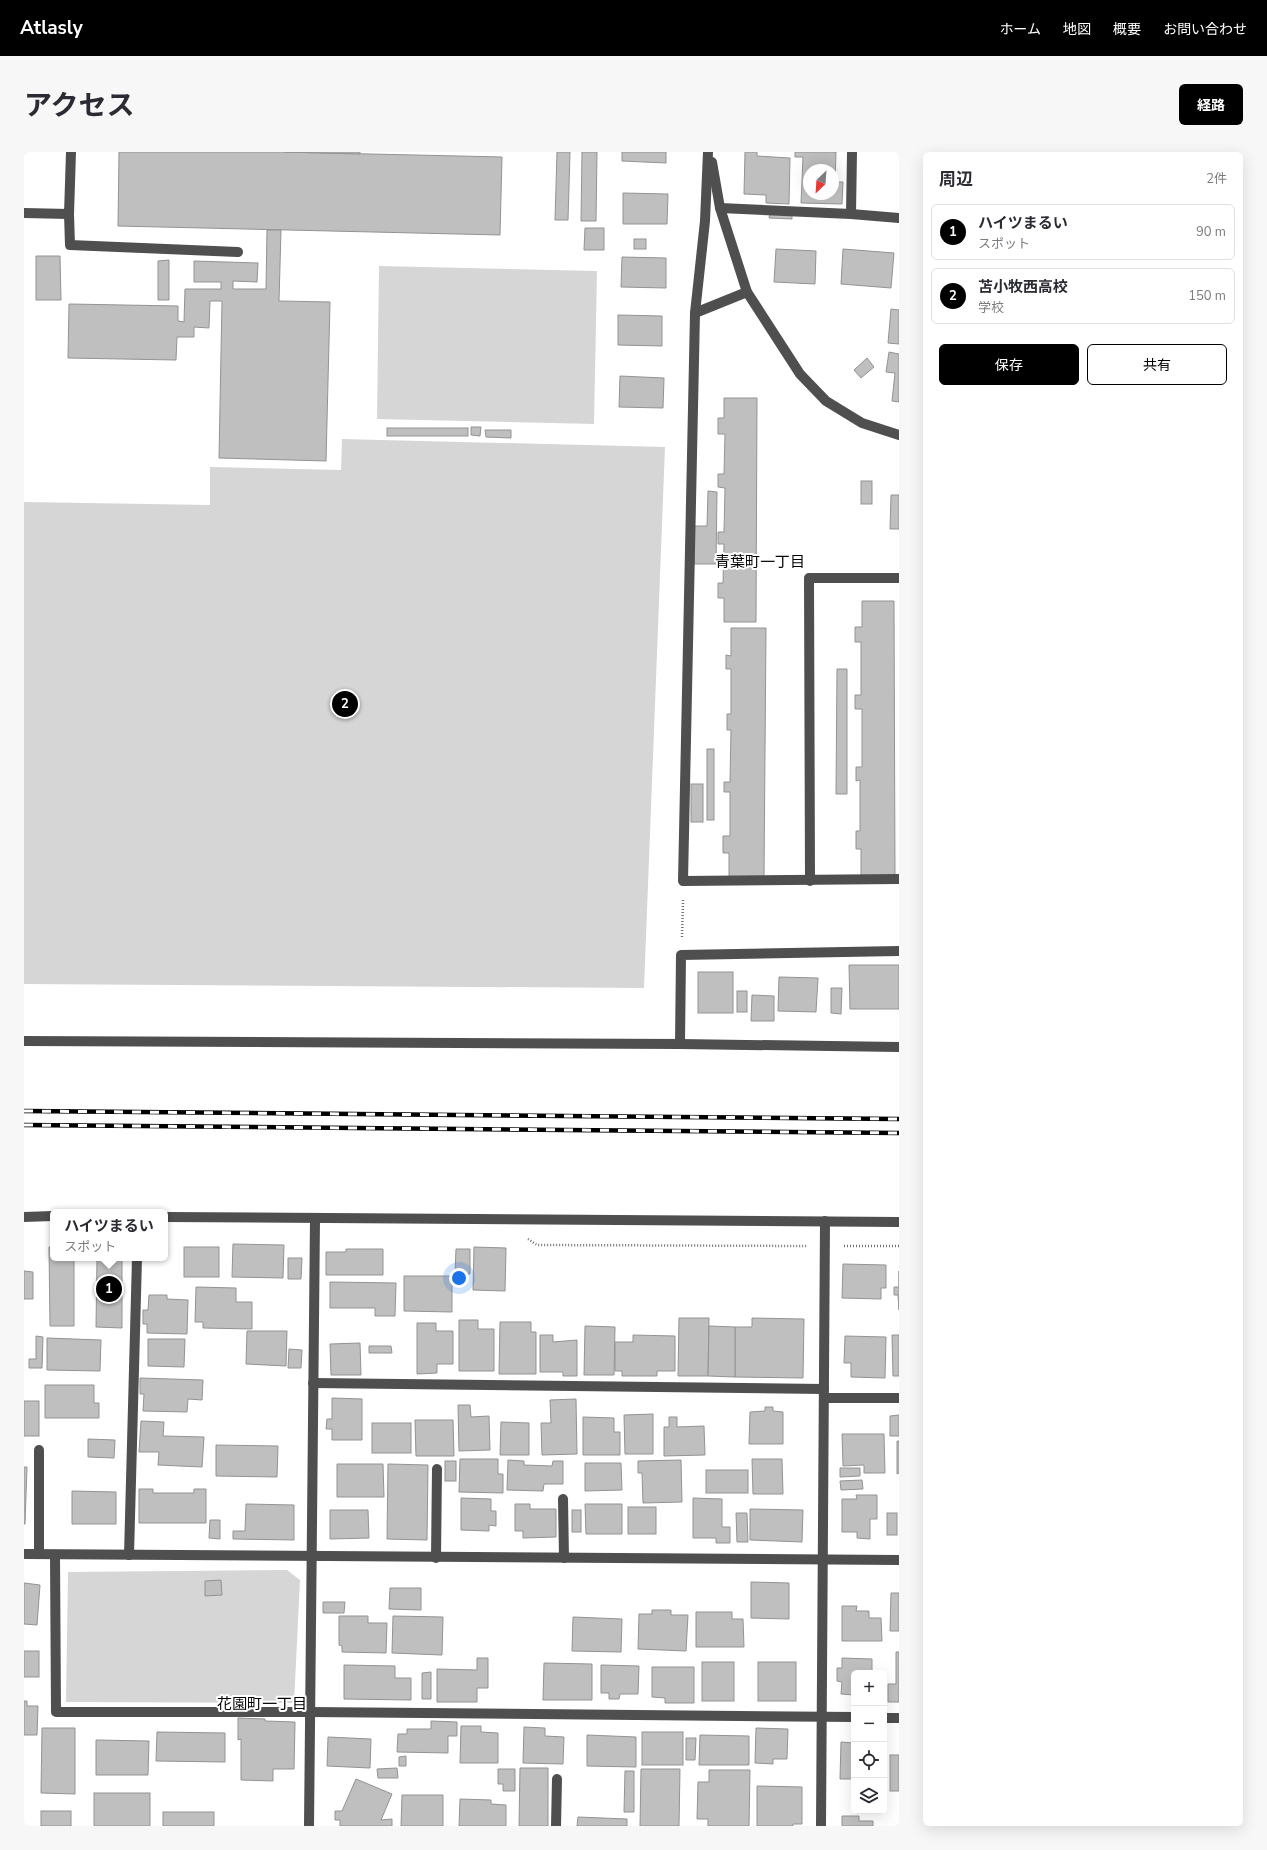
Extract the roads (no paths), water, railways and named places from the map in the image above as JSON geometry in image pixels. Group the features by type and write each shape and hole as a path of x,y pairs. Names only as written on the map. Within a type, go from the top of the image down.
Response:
{"street":[{"path":"71,152 69,214 70,245 238,252"},
{"path":"709,152 720,208 747,292 800,374 826,400 862,423 899,435"},
{"path":"709,152 705,221 695,313 683,881 899,879"},
{"path":"850,214 852,152"},
{"path":"720,208 850,214 899,218"},
{"path":"24,213 69,214"},
{"path":"695,313 747,292"},
{"path":"810,881 809,578 899,578"},
{"path":"680,1044 681,955 899,951"},
{"path":"24,1041 680,1044 899,1047"},
{"path":"24,1216 50,1216"},
{"path":"168,1217 899,1222"},
{"path":"309,1826 315,1219"},
{"path":"821,1826 825,1221"},
{"path":"129,1555 137,1261"},
{"path":"313,1383 824,1393 899,1398"},
{"path":"39,1450 39,1554"},
{"path":"436,1558 438,1469"},
{"path":"563,1499 564,1558"},
{"path":"24,1554 899,1560"},
{"path":"55,1555 56,1712 310,1712 851,1717"},
{"path":"887,1718 899,1718"},
{"path":"556,1779 556,1826"}],"railway":[{"path":"24,1111 899,1119"},
{"path":"24,1125 899,1133"}],"place":[{"name":"苫小牧西高校","path":"345,704"},
{"name":"ハイツまるい","path":"109,1289"}],"district":[{"name":"青葉町一丁目","path":"760,562"},
{"name":"花園町一丁目","path":"262,1704"}]}
